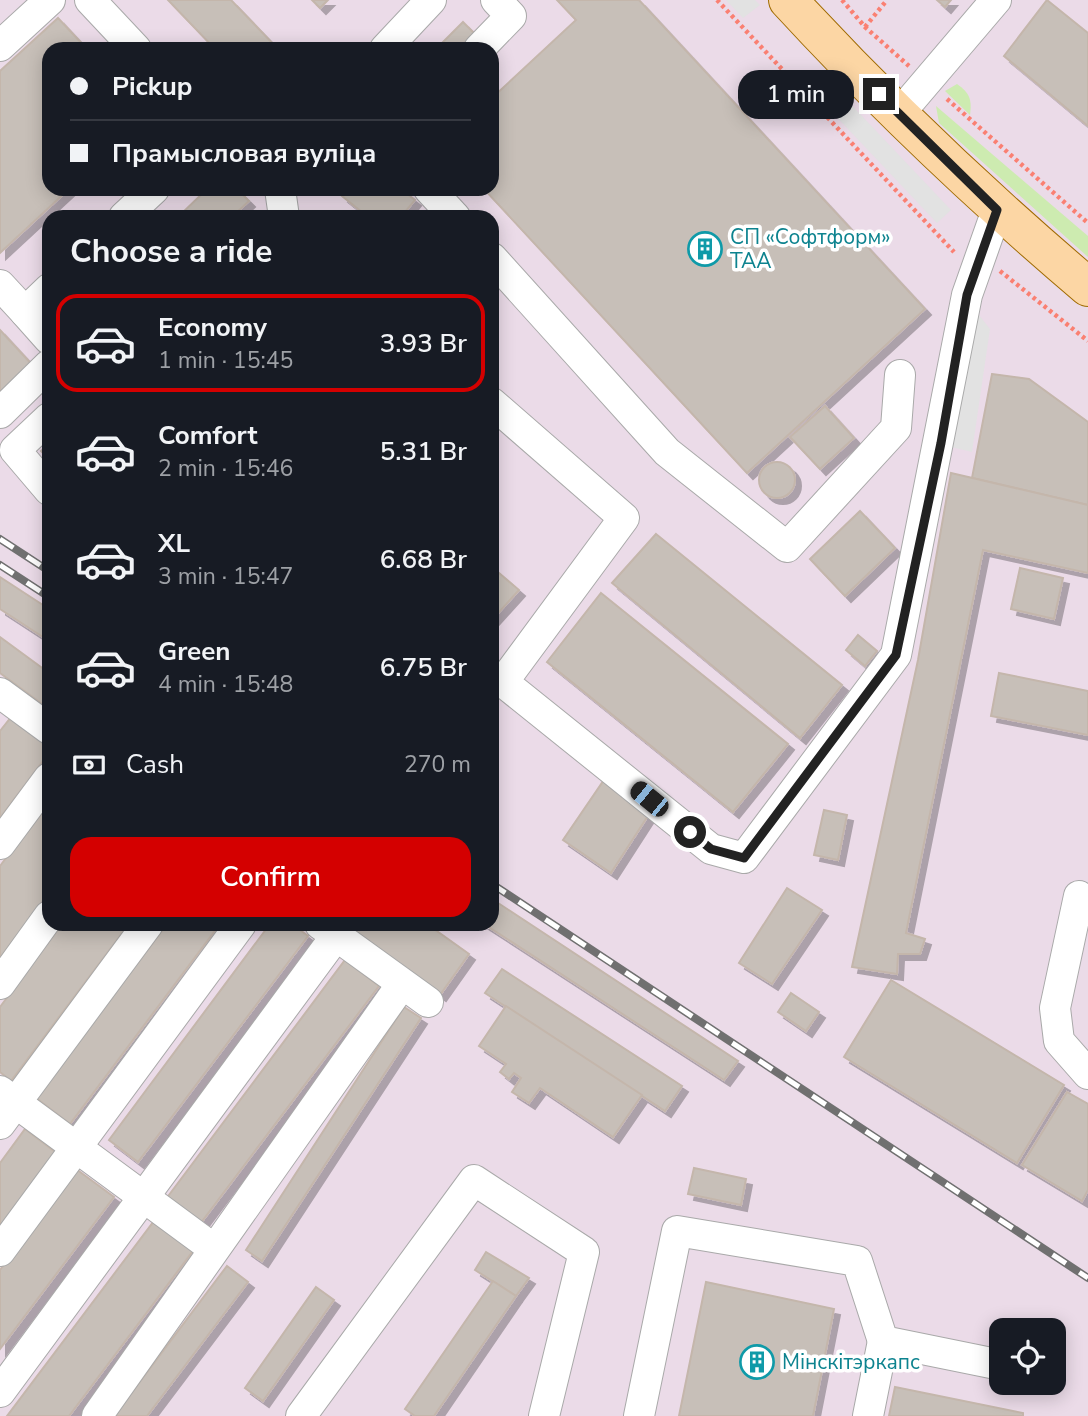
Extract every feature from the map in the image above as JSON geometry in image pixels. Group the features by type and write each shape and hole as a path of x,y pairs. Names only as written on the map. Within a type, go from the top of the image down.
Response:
{"main road":[{"path":"788,0 997,210 1088,287"}],"lane":[{"path":"0,46 50,0"},
{"path":"90,0 129,42"},
{"path":"391,42 431,0"},
{"path":"487,42 511,16 496,0"},
{"path":"899,114 996,0"},
{"path":"132,210 146,196"},
{"path":"436,196 448,210"},
{"path":"499,409 624,518 503,682 711,849 744,858 896,655 941,443 967,295 997,210"},
{"path":"499,266 667,452 787,547 896,428 900,375"},
{"path":"0,285 42,331"},
{"path":"25,312 42,296"},
{"path":"0,413 42,372"},
{"path":"42,425 15,450 42,482"},
{"path":"2,700 42,725"},
{"path":"0,844 42,787"},
{"path":"1079,896 1055,1008 1059,1041 1088,1074"},
{"path":"0,984 42,926"},
{"path":"142,931 5,1106 75,1147 214,1249"},
{"path":"0,1251 236,931"},
{"path":"0,1392 143,1197 327,931"},
{"path":"329,931 428,1002"},
{"path":"97,1416 402,984"},
{"path":"301,1416 474,1180 584,1252 544,1416"},
{"path":"639,1416 677,1231 857,1261 883,1341 868,1416"},
{"path":"883,1341 989,1363"}],"path":[{"path":"717,0 957,255 979,261 1005,274 1088,341"},
{"path":"842,0 865,27 1088,223"},
{"path":"865,27 887,0"}],"shaded area":[{"path":"0,0 1088,0 1088,1416 0,1416"},
{"path":"726,0 755,0 760,5 743,18"},
{"path":"844,97 951,210 937,223 830,110"},
{"path":"975,310 990,329 972,452 947,446"}],"green space":[{"path":"957,84 969,97 970,115 945,91"},
{"path":"936,106 1088,236 1088,257 939,123"}],"building":[{"path":"168,0 231,0 271,42 208,42"},
{"path":"312,0 328,0 320,8"},
{"name":"СП «Софтформ» ТАА","path":"557,0 639,0 925,309 747,473 490,196 499,196 499,92 576,20"},
{"path":"937,0 951,0 945,7"},
{"path":"1047,0 1088,33 1088,126 1004,56"},
{"path":"58,18 80,42 42,42 42,196 61,196 46,210 42,210 42,214 0,253 0,71"},
{"path":"463,22 477,36 471,42 443,42"},
{"path":"200,196 244,196 249,201 239,210 185,210"},
{"path":"342,196 410,196 415,200 407,210 359,210"},
{"path":"0,330 37,370 0,403"},
{"path":"992,374 1029,379 1088,422 1088,505 972,478"},
{"path":"825,406 854,438 820,469 790,437"},
{"path":"777,462 790,467 795,480 790,493 777,498 764,493 759,480 764,467"},
{"path":"951,473 1088,505 1088,573 983,550 906,933 925,939 920,954 898,954 897,974 852,967 918,660"},
{"path":"860,511 895,548 845,596 810,559"},
{"path":"656,534 842,685 800,738 612,583"},
{"path":"1020,568 1063,578 1054,619 1011,609"},
{"path":"499,573 519,590 499,612"},
{"path":"0,577 42,604 42,636 0,609"},
{"path":"601,593 788,744 733,812 547,662"},
{"path":"858,635 877,651 865,666 846,650"},
{"path":"0,637 42,668 42,704 0,673"},
{"path":"999,673 1088,691 1088,735 991,716"},
{"path":"12,716 42,739 42,762 0,818 0,731"},
{"path":"606,777 653,808 611,873 563,840"},
{"path":"42,810 42,902 0,958 0,866"},
{"path":"824,810 847,815 838,860 814,855"},
{"path":"787,888 822,910 772,984 739,963"},
{"path":"499,904 738,1061 724,1080 495,931 499,931"},
{"path":"57,931 124,931 11,1081 0,1072 0,1007"},
{"path":"162,931 215,931 70,1124 36,1098"},
{"path":"265,931 301,931 308,936 138,1162 109,1140"},
{"path":"353,931 437,931 469,954 440,995"},
{"path":"345,960 379,986 200,1224 166,1199"},
{"path":"502,969 682,1086 665,1111 485,993"},
{"path":"891,980 1064,1085 1017,1163 844,1057"},
{"path":"791,993 819,1012 806,1031 778,1012"},
{"path":"506,1006 642,1095 613,1137 540,1088 529,1103 512,1092 521,1078 514,1073 509,1079 500,1072 506,1064 479,1046"},
{"path":"404,1007 421,1018 262,1261 246,1250"},
{"path":"1067,1092 1088,1104 1088,1190 1082,1201 1022,1165"},
{"path":"25,1129 58,1154 0,1231 0,1163"},
{"path":"694,1168 746,1179 741,1205 688,1194"},
{"path":"76,1169 114,1197 0,1349 0,1270"},
{"path":"154,1221 193,1251 69,1416 7,1416"},
{"path":"486,1252 529,1278 516,1296 475,1270"},
{"path":"227,1266 248,1282 147,1416 114,1416"},
{"path":"493,1281 516,1296 434,1416 415,1416 405,1409"},
{"name":"Мінскітэркапс","path":"706,1282 834,1309 813,1416 679,1416"},
{"path":"316,1287 334,1300 263,1401 245,1388"},
{"path":"895,1387 1023,1413 1023,1416 889,1416"}],"railway":[{"path":"0,539 42,566"},
{"path":"0,565 42,592"},
{"path":"499,889 1088,1278"}],"place":[{"name":"СП «Софтформ» ТАА","path":"705,249"},
{"name":"Мінскітэркапс","path":"757,1362"}],"route":[{"path":"690,832 711,849 744,858 896,655 941,443 967,295 997,210 879,94"}]}
